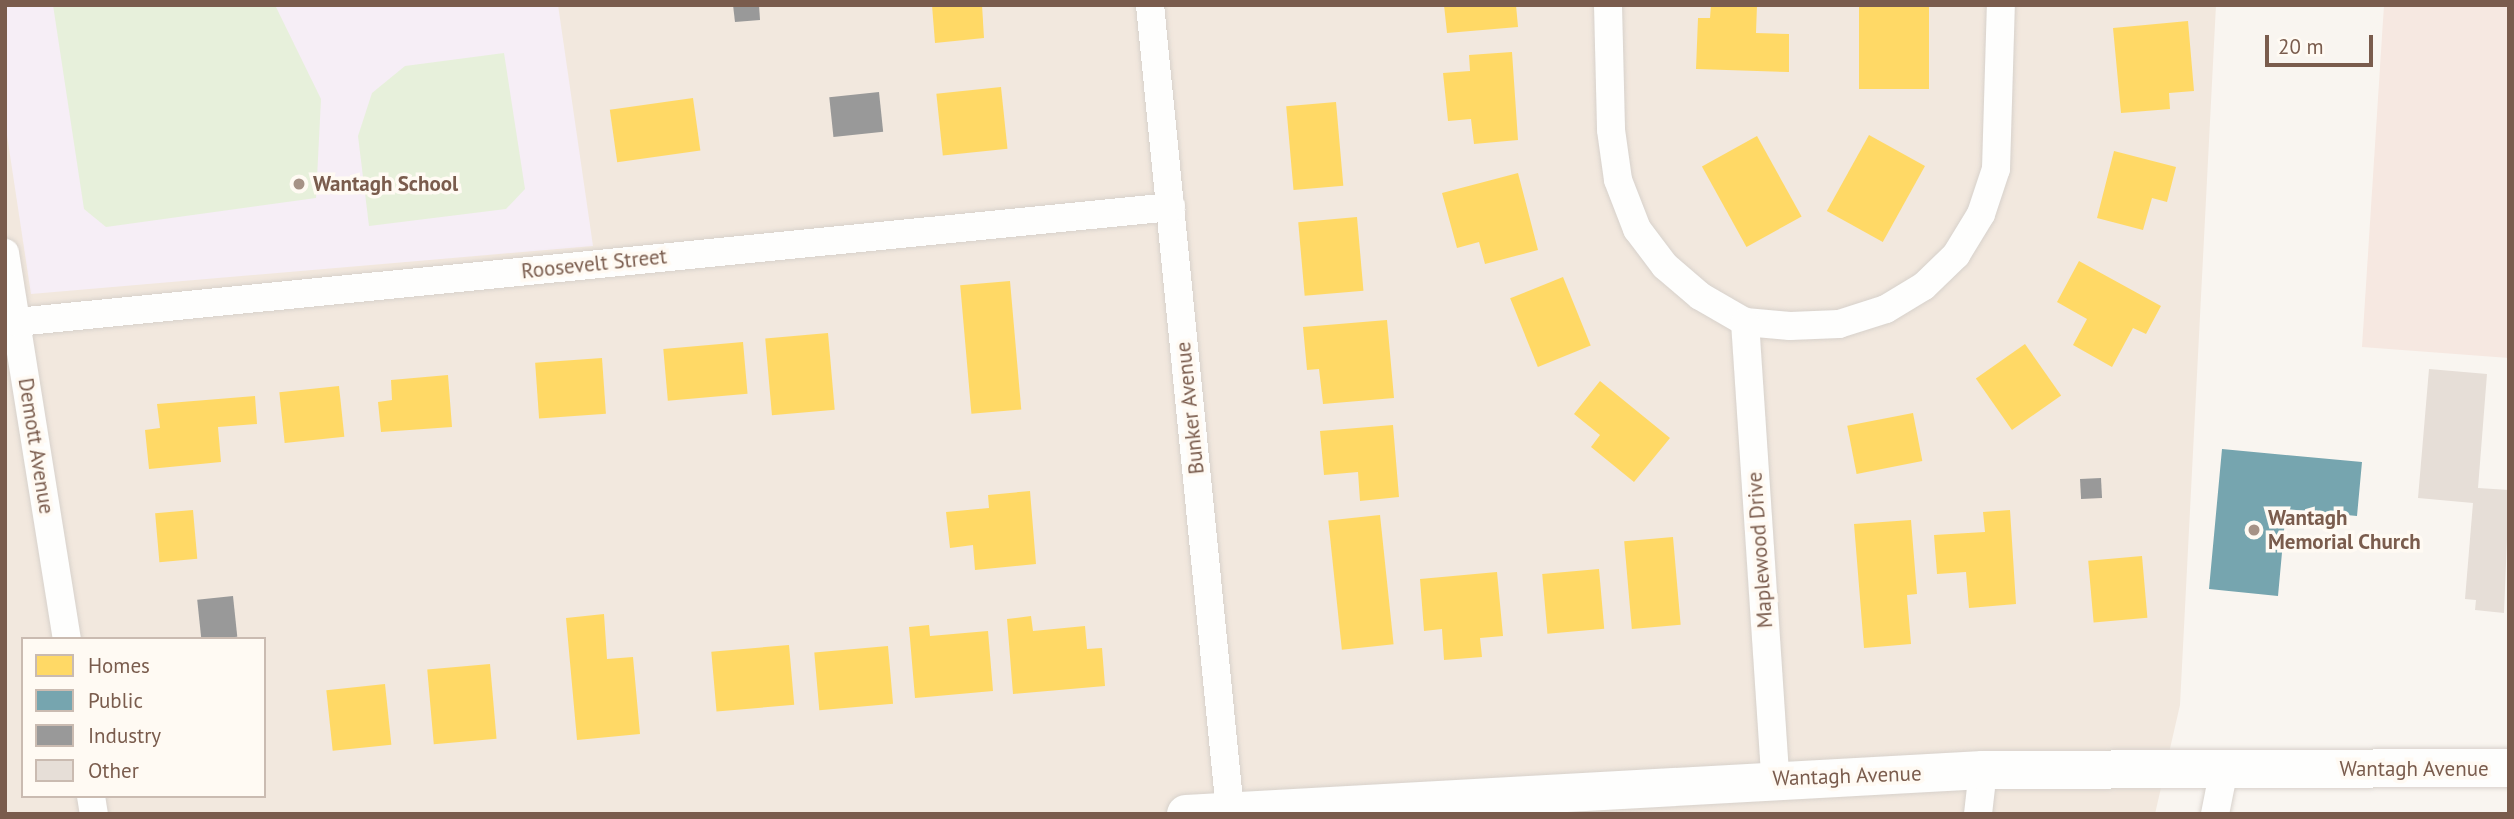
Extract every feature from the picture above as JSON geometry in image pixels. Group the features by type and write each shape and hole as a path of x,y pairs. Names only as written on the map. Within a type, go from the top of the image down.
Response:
{"main road":[{"name":"Wantagh Avenue","path":"1186,814 1774,778 1983,770 2509,768"}],"street":[{"name":"Bunker Avenue","path":"1150,5 1230,811"},
{"path":"1608,5 1611,130 1618,180 1637,229 1665,267 1745,322 1839,324 1886,309 1924,286 1955,255 1981,214 1996,169 2001,5"},
{"name":"Roosevelt Street","path":"17,322 1171,207"},
{"name":"Demott Avenue","path":"5,253 67,637"},
{"name":"Maplewood Drive","path":"1745,322 1774,778"},
{"path":"2215,814 2224,769"},
{"path":"1978,814 1983,770"}],"shaded area":[{"path":"5,5 2216,5 2180,705 2155,814 5,814"},
{"name":"Wantagh School","path":"5,5 558,5 593,246 31,294 5,122"},
{"path":"2384,5 2509,5 2509,358 2362,347"}],"green space":[{"path":"53,5 275,5 321,99 316,198 106,227 84,209"},
{"path":"504,53 525,189 506,209 369,226 358,136 372,93 405,66"}],"building: Homes":[{"path":"932,5 982,5 984,38 935,43"},
{"path":"1444,5 1516,5 1518,27 1447,33"},
{"path":"1711,5 1757,5 1756,33 1789,34 1789,72 1696,69 1698,18 1710,18"},
{"path":"1859,5 1929,5 1929,89 1859,89"},
{"path":"2188,21 2194,91 2169,93 2170,109 2121,113 2113,28"},
{"path":"1512,52 1518,140 1474,144 1471,119 1448,121 1443,73 1470,71 1469,55"},
{"path":"1001,87 1007,149 943,155 936,94"},
{"path":"693,98 700,150 617,162 610,110"},
{"path":"1336,102 1343,186 1294,190 1286,106"},
{"path":"1869,135 1925,166 1883,242 1827,211"},
{"path":"1757,136 1802,216 1747,247 1702,167"},
{"path":"2114,151 2176,167 2167,202 2152,198 2143,230 2097,218"},
{"path":"1518,173 1538,250 1485,264 1479,242 1457,248 1442,193"},
{"path":"1357,217 1363,291 1305,296 1298,222"},
{"path":"2079,261 2161,306 2146,334 2133,328 2112,367 2073,345 2087,319 2057,302"},
{"path":"1563,277 1591,346 1538,367 1510,298"},
{"path":"1010,281 1021,410 971,414 960,285"},
{"path":"1387,320 1394,398 1323,404 1319,369 1307,370 1303,327"},
{"path":"828,333 835,410 772,415 765,338"},
{"path":"743,342 748,394 668,401 663,349"},
{"path":"2025,344 2061,396 2012,430 1976,378"},
{"path":"602,358 606,414 539,419 535,363"},
{"path":"448,375 452,427 381,432 378,402 392,400 391,380"},
{"path":"1600,381 1670,438 1634,482 1591,447 1600,435 1574,414"},
{"path":"339,386 344,437 285,443 279,392"},
{"path":"255,396 257,424 218,427 221,462 149,469 145,430 160,428 157,404"},
{"path":"1913,413 1922,461 1857,474 1847,426"},
{"path":"1393,425 1399,497 1360,501 1358,472 1324,475 1320,431"},
{"path":"1030,491 1036,564 975,570 973,545 950,548 946,512 989,508 988,495"},
{"path":"193,510 197,559 159,562 155,513"},
{"path":"2010,510 2016,604 1969,608 1966,572 1937,574 1934,535 1985,532 1983,512"},
{"path":"1380,515 1394,644 1342,650 1328,520"},
{"path":"1911,520 1917,594 1907,595 1911,644 1864,648 1854,524"},
{"path":"1673,537 1681,625 1632,629 1624,541"},
{"path":"2142,556 2147,618 2094,622 2088,561"},
{"path":"1599,569 1604,629 1547,634 1542,574"},
{"path":"1497,572 1503,636 1480,638 1482,657 1444,660 1442,629 1424,631 1420,579"},
{"path":"604,614 607,659 633,657 640,734 577,740 566,618"},
{"path":"1031,616 1033,631 1085,626 1087,649 1102,648 1105,686 1013,694 1007,619"},
{"path":"929,625 930,636 988,631 993,691 915,698 909,627"},
{"path":"789,645 794,705 717,712 711,652"},
{"path":"888,646 893,704 819,710 814,652"},
{"path":"490,664 497,739 434,744 427,669"},
{"path":"385,684 391,745 333,751 326,690"}],"building: Public":[{"path":"2222,449 2362,462 2357,516 2286,509 2278,596 2209,589"}],"building: Industry":[{"path":"733,5 759,5 760,20 735,22"},
{"path":"879,92 883,132 833,137 829,97"},
{"path":"2101,478 2102,498 2081,499 2080,479"},
{"path":"233,596 237,637 201,637 197,600"}],"building: Other":[{"path":"2429,369 2487,374 2478,488 2509,490 2504,613 2475,610 2476,600 2465,599 2473,503 2418,498"}],"place":[{"name":"Wantagh School","path":"299,184"},
{"name":"Wantagh Memorial Church","path":"2254,530"}]}
